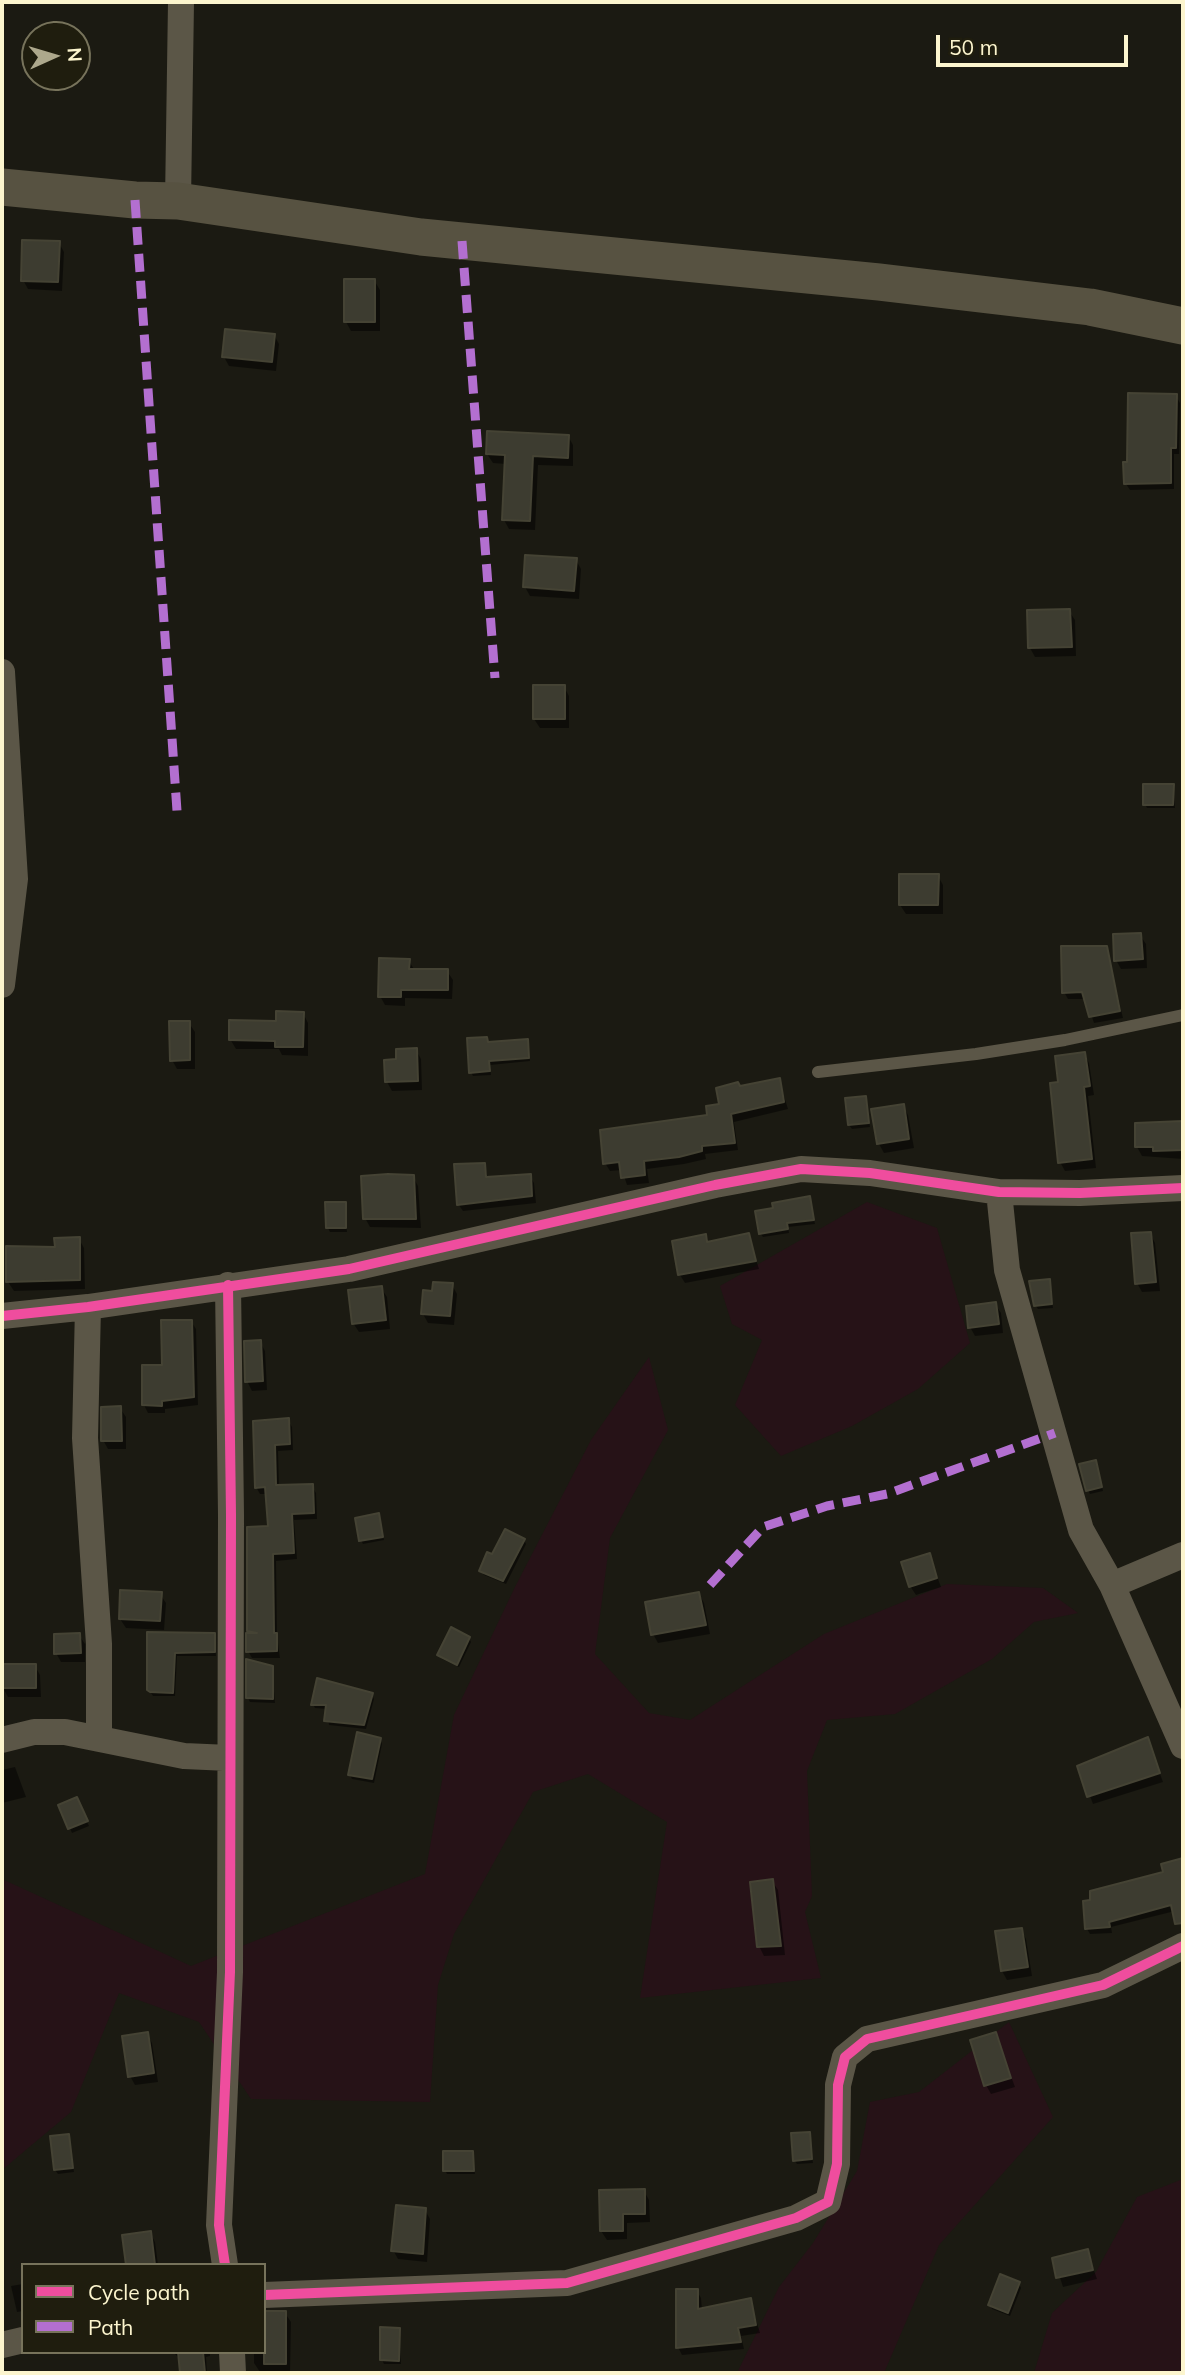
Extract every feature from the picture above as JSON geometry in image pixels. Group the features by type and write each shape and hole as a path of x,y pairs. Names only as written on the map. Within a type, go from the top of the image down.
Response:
{"main road":[{"path":"2,187 135,200 178,201 421,237 879,282 1090,307 1183,326"}],"street":[{"path":"178,201 181,2"},
{"path":"2,672 15,879 2,985"},
{"path":"2,1316 88,1307 349,1269 702,1188 801,1169 870,1173 999,1192 1080,1193 1183,1188"},
{"path":"999,1192 1007,1270 1081,1530 1112,1585 1183,1746"},
{"path":"225,2263 219,2225 230,1972 231,1516 228,1285"},
{"path":"88,1307 86,1438 99,1644 99,1737"},
{"path":"1112,1585 1183,1555"},
{"path":"2,1740 34,1732 65,1732 184,1756 229,1759"},
{"path":"266,2295 567,2283 796,2218 828,2202 837,2164 838,2085 845,2057 867,2039 1103,1985 1183,1946"},
{"path":"2,2344 21,2340"},
{"path":"232,2354 233,2373"}],"lane":[{"path":"818,1072 976,1054 1065,1040 1183,1015"}],"shaded area":[{"path":"867,1202 937,1228 970,1343 918,1389 852,1426 781,1456 735,1405 762,1340 732,1324 720,1286"},
{"path":"649,1357 668,1430 610,1538 595,1654 649,1713 690,1720 824,1634 947,1584 1043,1588 1078,1613 1034,1622 992,1659 895,1714 827,1720 807,1771 812,1896 805,1912 821,1978 640,1998 667,1822 588,1774 533,1792 454,1934 438,1985 430,2102 251,2099 199,2022 119,1993 71,2112 2,2170 2,1879 191,1966 425,1874 454,1715 515,1587 591,1440"},
{"path":"1009,2022 1053,2117 939,2245 884,2373 737,2373 779,2287 813,2243 857,2171 870,2102 919,2092"},
{"path":"1183,2179 1183,2373 1034,2373 1052,2313 1096,2272 1137,2197"}],"building":[{"path":"22,240 60,241 58,282 21,281"},
{"path":"344,279 375,279 375,322 344,322"},
{"path":"225,329 275,334 272,362 222,357"},
{"path":"1128,393 1177,394 1176,448 1171,448 1171,483 1124,484"},
{"path":"487,431 569,435 568,458 533,456 530,521 502,520 505,455 486,454"},
{"path":"525,555 577,558 574,591 523,587"},
{"path":"1070,609 1072,647 1028,648 1027,610"},
{"path":"533,685 565,685 565,719 533,719"},
{"path":"1143,784 1174,784 1173,805 1143,805"},
{"path":"899,874 939,874 938,905 899,905"},
{"path":"1141,933 1143,959 1114,961 1113,934"},
{"path":"1061,946 1107,946 1120,1011 1089,1017 1082,992 1062,993"},
{"path":"379,958 410,959 409,969 448,969 448,990 401,990 401,997 378,997"},
{"path":"276,1011 304,1012 303,1047 275,1047 275,1041 229,1040 229,1020 276,1021"},
{"path":"169,1021 190,1021 190,1060 170,1061"},
{"path":"487,1037 488,1042 528,1039 529,1058 489,1061 490,1071 469,1073 467,1038"},
{"path":"417,1048 418,1081 385,1082 384,1060 396,1059 396,1049"},
{"path":"1085,1052 1090,1086 1084,1087 1092,1159 1058,1163 1050,1083 1058,1082 1055,1056"},
{"path":"780,1078 784,1102 731,1114 735,1143 702,1146 702,1151 679,1157 644,1161 645,1175 621,1178 619,1162 603,1164 600,1130 707,1115 706,1106 719,1104 716,1088 738,1082 740,1086"},
{"path":"866,1096 869,1123 848,1125 845,1098"},
{"path":"904,1104 909,1139 877,1144 871,1109"},
{"path":"1183,1121 1183,1150 1153,1151 1153,1147 1135,1147 1135,1123"},
{"path":"485,1163 486,1177 531,1174 532,1196 457,1205 454,1164"},
{"path":"414,1175 416,1219 363,1219 361,1176"},
{"path":"810,1196 814,1220 787,1223 788,1229 759,1234 755,1211 773,1208 772,1203"},
{"path":"325,1202 346,1202 346,1228 326,1228"},
{"path":"1151,1232 1156,1282 1135,1284 1131,1233"},
{"path":"749,1233 756,1261 678,1275 672,1241 706,1234 707,1242"},
{"path":"80,1237 80,1280 6,1282 6,1246 55,1247 54,1238"},
{"path":"1050,1279 1052,1304 1034,1306 1029,1281"},
{"path":"433,1282 453,1283 450,1316 421,1314 423,1290 432,1291"},
{"path":"382,1286 386,1320 352,1324 348,1290"},
{"path":"996,1302 999,1324 968,1328 966,1306"},
{"path":"161,1320 192,1320 194,1397 162,1401 162,1406 142,1405 142,1365 162,1365"},
{"path":"261,1340 263,1381 245,1382 244,1341"},
{"path":"121,1406 122,1441 101,1441 101,1407"},
{"path":"289,1418 290,1444 275,1445 276,1485 313,1484 314,1513 292,1514 294,1553 273,1554 274,1633 277,1633 277,1651 246,1652 246,1633 257,1633 247,1631 247,1527 268,1526 265,1487 255,1488 253,1421"},
{"path":"1096,1460 1102,1487 1086,1491 1079,1464"},
{"path":"379,1513 383,1537 359,1541 355,1518"},
{"path":"505,1529 525,1539 503,1581 479,1571 487,1552 492,1554"},
{"path":"930,1553 937,1578 909,1587 901,1562"},
{"path":"120,1590 162,1592 160,1621 119,1619"},
{"path":"699,1592 706,1625 651,1635 645,1602"},
{"path":"451,1627 470,1637 457,1665 437,1655"},
{"path":"147,1632 215,1633 215,1652 175,1653 173,1693 150,1692 147,1690"},
{"path":"80,1633 81,1653 54,1654 54,1634"},
{"path":"246,1659 273,1666 273,1699 246,1698"},
{"path":"2,1664 36,1664 36,1688 2,1688"},
{"path":"317,1678 373,1693 364,1725 324,1721 326,1705 311,1705"},
{"path":"357,1732 381,1738 372,1779 348,1775"},
{"path":"1148,1737 1160,1773 1087,1797 1077,1766"},
{"path":"77,1797 88,1821 68,1829 58,1805"},
{"path":"1183,1858 1183,1923 1175,1924 1171,1905 1109,1922 1110,1927 1085,1929 1083,1901 1090,1900 1090,1891 1163,1872 1161,1864"},
{"path":"773,1879 781,1946 757,1947 750,1882"},
{"path":"1022,1928 1028,1967 1001,1971 995,1931"},
{"path":"148,2032 154,2073 128,2077 122,2036"},
{"path":"996,2032 1011,2078 984,2086 970,2040"},
{"path":"810,2132 812,2159 793,2161 791,2133"},
{"path":"69,2134 73,2168 54,2170 50,2136"},
{"path":"443,2151 473,2151 474,2171 443,2171"},
{"path":"645,2189 645,2214 623,2214 623,2231 600,2231 599,2190"},
{"path":"396,2205 426,2208 423,2254 391,2251"},
{"path":"151,2231 155,2263 126,2263 122,2235"},
{"path":"1088,2249 1093,2270 1056,2278 1052,2258"},
{"path":"1000,2274 1020,2282 1008,2313 988,2305"},
{"path":"676,2289 698,2289 698,2309 751,2298 756,2325 738,2328 741,2342 676,2348"},
{"path":"266,2311 286,2311 286,2364 264,2364"},
{"path":"380,2327 400,2328 399,2361 380,2360"},
{"path":"178,2354 203,2354 205,2373 180,2373"}],"marked path":[{"path":"135,200 177,811"},
{"path":"462,241 495,678"},
{"path":"710,1585 763,1527 827,1506 887,1494 1055,1433"}],"cycle path":[{"path":"2,1316 88,1307 349,1269 715,1185 801,1169 870,1173 999,1192 1080,1193 1183,1188"},
{"path":"225,2263 219,2225 230,1972 231,1515 228,1285"},
{"path":"266,2295 567,2283 796,2218 828,2202 837,2164 838,2085 845,2057 867,2039 1103,1985 1183,1946"}]}
